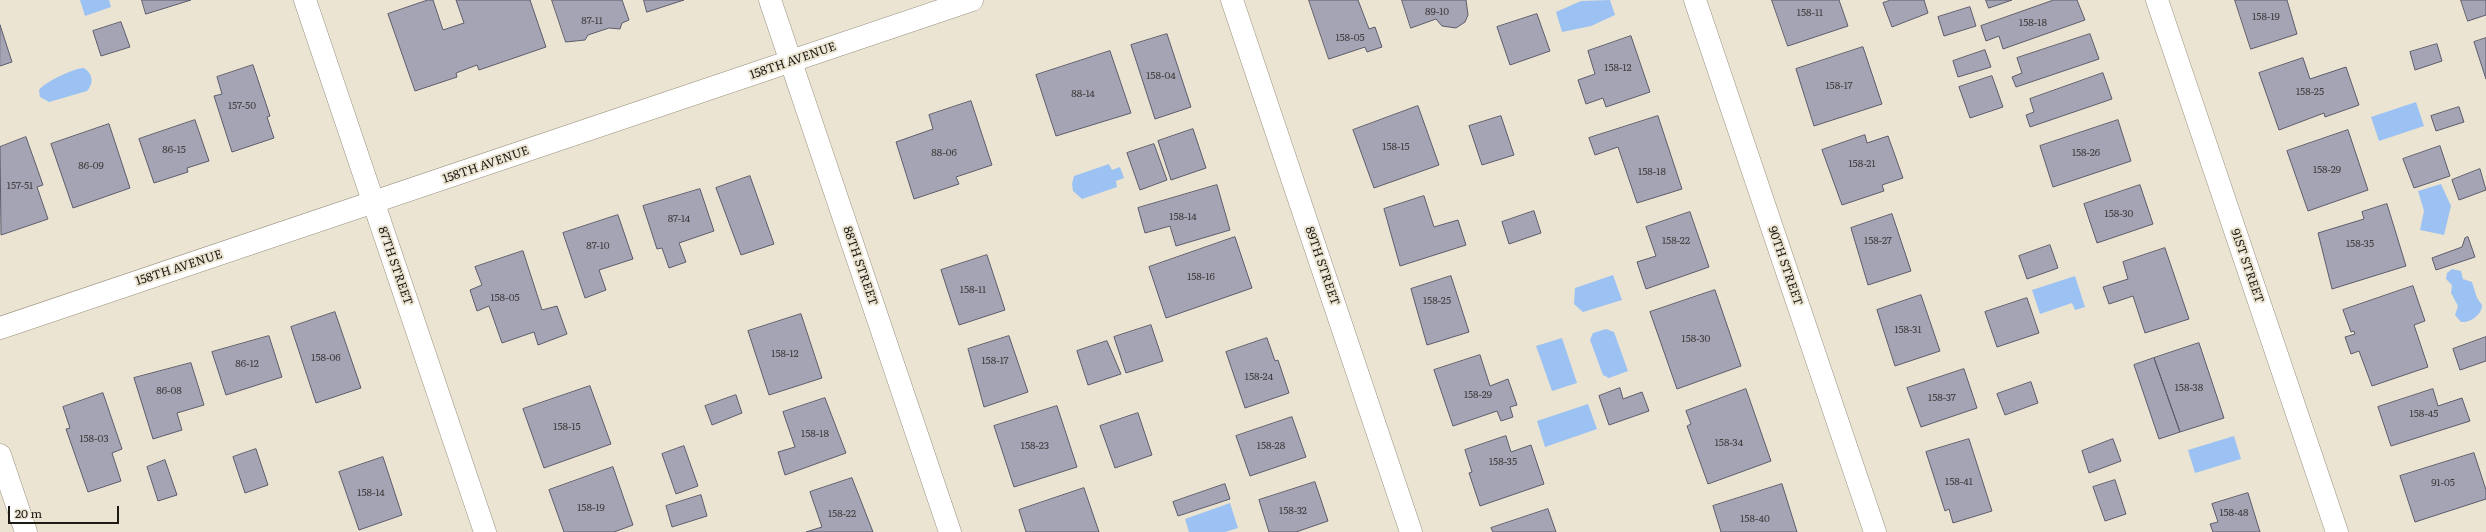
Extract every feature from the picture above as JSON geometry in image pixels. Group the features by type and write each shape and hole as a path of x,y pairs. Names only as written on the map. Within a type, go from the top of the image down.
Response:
{"street":[{"name":"87TH STREET","path":"305,0 485,532"},
{"name":"88TH STREET","path":"770,0 950,532"},
{"name":"158TH AVENUE","path":"0,328 972,0"},
{"name":"89TH STREET","path":"1232,0 1411,532"},
{"name":"90TH STREET","path":"1695,0 1875,532"},
{"name":"91ST STREET","path":"2157,0 2337,532"},
{"path":"0,455 26,532"}],"water":[{"path":"80,0 109,0 111,7 85,16"},
{"path":"1610,0 1615,15 1591,26 1562,32 1556,12 1581,1"},
{"path":"84,68 87,70 92,79 91,85 87,91 49,102 40,97 39,90 47,83 67,73"},
{"path":"2416,102 2424,126 2379,141 2371,117"},
{"path":"1109,164 1112,170 1120,167 1124,178 1116,181 1117,187 1082,199 1073,191 1072,184 1074,176"},
{"path":"2441,184 2451,206 2444,235 2420,230 2424,211 2418,191"},
{"path":"2452,269 2461,271 2463,279 2472,282 2477,298 2482,305 2478,315 2472,320 2461,322 2455,315 2458,306 2451,293 2452,285 2446,279 2447,273"},
{"path":"1613,275 1622,300 1583,312 1574,304 1575,288"},
{"path":"2075,276 2085,307 2075,310 2072,303 2040,314 2032,290"},
{"path":"1606,329 1614,332 1628,371 1609,378 1603,375 1590,340 1593,333"},
{"path":"1562,338 1577,383 1552,391 1536,346"},
{"path":"1588,404 1597,429 1545,447 1537,421"},
{"path":"2234,436 2241,459 2195,473 2188,450"},
{"path":"1230,503 1238,528 1225,532 1189,532 1185,519"}],"building":[{"path":"142,0 191,0 146,14"},
{"path":"428,0 433,0 443,30 464,23 456,0 530,0 546,47 479,70 477,65 456,73 457,77 415,91 388,14"},
{"path":"552,0 622,0 629,20 622,23 620,29 609,28 588,35 585,40 566,42"},
{"path":"644,0 684,0 647,12"},
{"path":"1309,0 1358,0 1369,29 1375,27 1382,47 1367,52 1365,47 1329,59"},
{"path":"1402,0 1466,0 1468,15 1465,22 1456,28 1442,26 1436,19 1411,28"},
{"path":"1772,0 1839,0 1848,26 1788,46"},
{"path":"1891,0 1924,0 1928,13 1892,27 1883,3"},
{"path":"1986,0 2012,0 1989,8"},
{"path":"2054,0 2077,0 2085,20 2003,49 1999,36 1986,41 1981,26"},
{"path":"2235,0 2287,0 2297,34 2251,49"},
{"path":"2461,0 2486,0 2486,15 2468,21"},
{"path":"1970,7 1976,26 1944,36 1938,17"},
{"path":"1537,14 1550,51 1510,65 1497,27"},
{"path":"121,22 130,47 101,56 93,31"},
{"path":"0,25 12,62 0,66"},
{"path":"1167,34 1191,107 1155,119 1131,45"},
{"path":"2090,34 2099,59 2016,87 2012,77 2022,73 2017,58"},
{"path":"1631,36 1650,92 1606,107 1603,98 1586,104 1578,80 1595,74 1588,51"},
{"path":"2486,38 2486,79 2474,42"},
{"path":"2437,44 2442,61 2415,70 2410,52"},
{"path":"1863,47 1882,104 1814,126 1796,69"},
{"path":"1985,50 1991,67 1958,77 1953,61"},
{"path":"1110,51 1131,113 1056,136 1036,75"},
{"path":"2303,58 2310,79 2346,67 2359,105 2325,117 2324,113 2279,130 2259,73"},
{"path":"253,65 270,116 267,117 274,138 232,152 214,96 222,94 217,77"},
{"path":"2103,73 2112,99 2030,127 2026,115 2034,112 2030,99"},
{"path":"1992,76 2003,107 1970,118 1959,87"},
{"path":"971,101 992,165 956,177 959,184 914,199 896,142 933,129 929,115"},
{"path":"1418,106 1439,165 1374,188 1353,130"},
{"path":"2459,107 2464,122 2436,131 2431,116"},
{"path":"1501,116 1514,155 1482,165 1469,126"},
{"path":"1658,116 1682,189 1637,203 1618,147 1595,155 1589,138"},
{"path":"195,120 209,161 187,168 188,172 154,183 139,139"},
{"path":"2118,120 2131,161 2053,187 2040,146"},
{"path":"109,124 130,188 73,208 51,144"},
{"path":"1193,129 1206,168 1171,180 1158,141"},
{"path":"2348,130 2368,190 2308,211 2287,151"},
{"path":"1865,135 1867,143 1888,136 1903,178 1882,185 1884,191 1842,205 1822,150"},
{"path":"26,137 43,185 37,187 48,219 1,235 0,147"},
{"path":"1154,144 1167,180 1140,190 1127,153"},
{"path":"2440,146 2450,176 2414,188 2403,159"},
{"path":"2480,169 2486,190 2459,200 2452,180"},
{"path":"750,176 774,244 741,255 716,188"},
{"path":"1217,185 1230,230 1176,246 1170,226 1145,233 1138,208"},
{"path":"2140,185 2153,224 2097,243 2084,204"},
{"path":"700,189 714,231 679,243 686,262 669,268 662,248 657,249 643,206"},
{"path":"1424,196 1434,227 1458,220 1466,245 1400,266 1384,209"},
{"path":"2387,204 2406,266 2332,289 2318,233 2364,219 2362,212"},
{"path":"1534,211 1541,233 1509,244 1502,222"},
{"path":"1690,212 1709,267 1646,289 1637,262 1656,256 1646,227"},
{"path":"1892,214 1911,271 1868,285 1851,228"},
{"path":"618,215 633,259 599,270 606,290 585,298 563,233"},
{"path":"1235,237 1252,288 1166,318 1149,267"},
{"path":"2468,237 2475,257 2436,270 2432,258 2462,247 2465,238"},
{"path":"2050,245 2058,268 2027,279 2019,256"},
{"path":"2165,248 2189,319 2145,333 2133,296 2109,304 2103,287 2128,279 2123,262"},
{"path":"523,251 542,310 557,306 567,334 538,345 534,332 502,343 489,306 477,311 470,290 482,285 475,267"},
{"path":"987,255 1005,310 959,325 941,270"},
{"path":"1451,276 1469,332 1427,345 1411,289"},
{"path":"2413,286 2425,321 2414,325 2428,367 2372,386 2359,351 2351,354 2345,337 2355,334 2354,331 2351,332 2343,310"},
{"path":"1715,290 1741,366 1677,389 1650,312"},
{"path":"1921,295 1940,351 1895,366 1877,310"},
{"path":"2027,298 2039,333 1997,347 1985,312"},
{"path":"335,312 361,388 316,403 291,327"},
{"path":"801,314 822,378 769,395 748,331"},
{"path":"1151,325 1163,361 1126,373 1114,337"},
{"path":"269,336 282,377 226,395 212,352"},
{"path":"1009,336 1028,392 984,407 968,349"},
{"path":"2486,337 2486,361 2460,370 2453,349"},
{"path":"1267,338 1275,361 1278,360 1289,393 1245,408 1226,352"},
{"path":"1107,341 1121,374 1088,385 1077,351"},
{"path":"2199,343 2224,418 2180,432 2154,358"},
{"path":"1480,355 1490,386 1508,379 1517,405 1510,407 1513,417 1501,421 1497,411 1453,426 1434,370"},
{"path":"2154,358 2180,432 2159,439 2134,365"},
{"path":"191,363 204,405 177,413 182,430 153,439 134,378"},
{"path":"1964,369 1977,408 1921,427 1907,388"},
{"path":"2031,382 2038,403 2005,415 1997,394"},
{"path":"590,386 611,444 544,468 523,409"},
{"path":"1620,388 1623,399 1642,392 1649,411 1609,425 1599,396"},
{"path":"1746,389 1771,461 1708,484 1687,426 1691,424 1686,411"},
{"path":"2433,389 2438,406 2462,398 2470,421 2391,446 2378,407"},
{"path":"103,393 122,449 112,453 121,481 88,492 66,429 70,428 63,407"},
{"path":"736,395 742,413 712,425 705,406"},
{"path":"825,398 846,453 785,475 778,452 795,447 783,412"},
{"path":"1057,406 1077,467 1014,487 994,426"},
{"path":"1138,413 1152,455 1115,468 1100,426"},
{"path":"1292,417 1306,457 1250,476 1236,436"},
{"path":"1506,436 1511,452 1531,445 1544,484 1480,506 1469,473 1472,472 1465,450"},
{"path":"1969,439 1992,511 1953,523 1949,509 1945,511 1926,452"},
{"path":"2113,439 2121,461 2089,473 2082,451"},
{"path":"684,446 698,486 676,494 662,454"},
{"path":"256,449 268,485 245,493 233,457"},
{"path":"2474,453 2486,490 2486,499 2415,522 2400,476"},
{"path":"383,457 402,515 359,530 339,472"},
{"path":"165,460 177,495 158,501 147,467"},
{"path":"613,467 633,525 614,532 564,532 549,490"},
{"path":"852,478 873,532 806,532 822,527 810,492"},
{"path":"2115,480 2126,514 2105,521 2093,487"},
{"path":"1315,482 1328,521 1296,532 1269,532 1259,500"},
{"path":"1225,484 1230,499 1178,516 1173,502"},
{"path":"1782,484 1797,532 1721,532 1713,506"},
{"path":"1084,488 1099,532 1026,532 1019,510"},
{"path":"2248,493 2260,532 2213,532 2210,524 2218,522 2212,504"},
{"path":"701,495 707,516 672,527 666,506"},
{"path":"1548,509 1556,532 1493,532 1491,528"}]}
